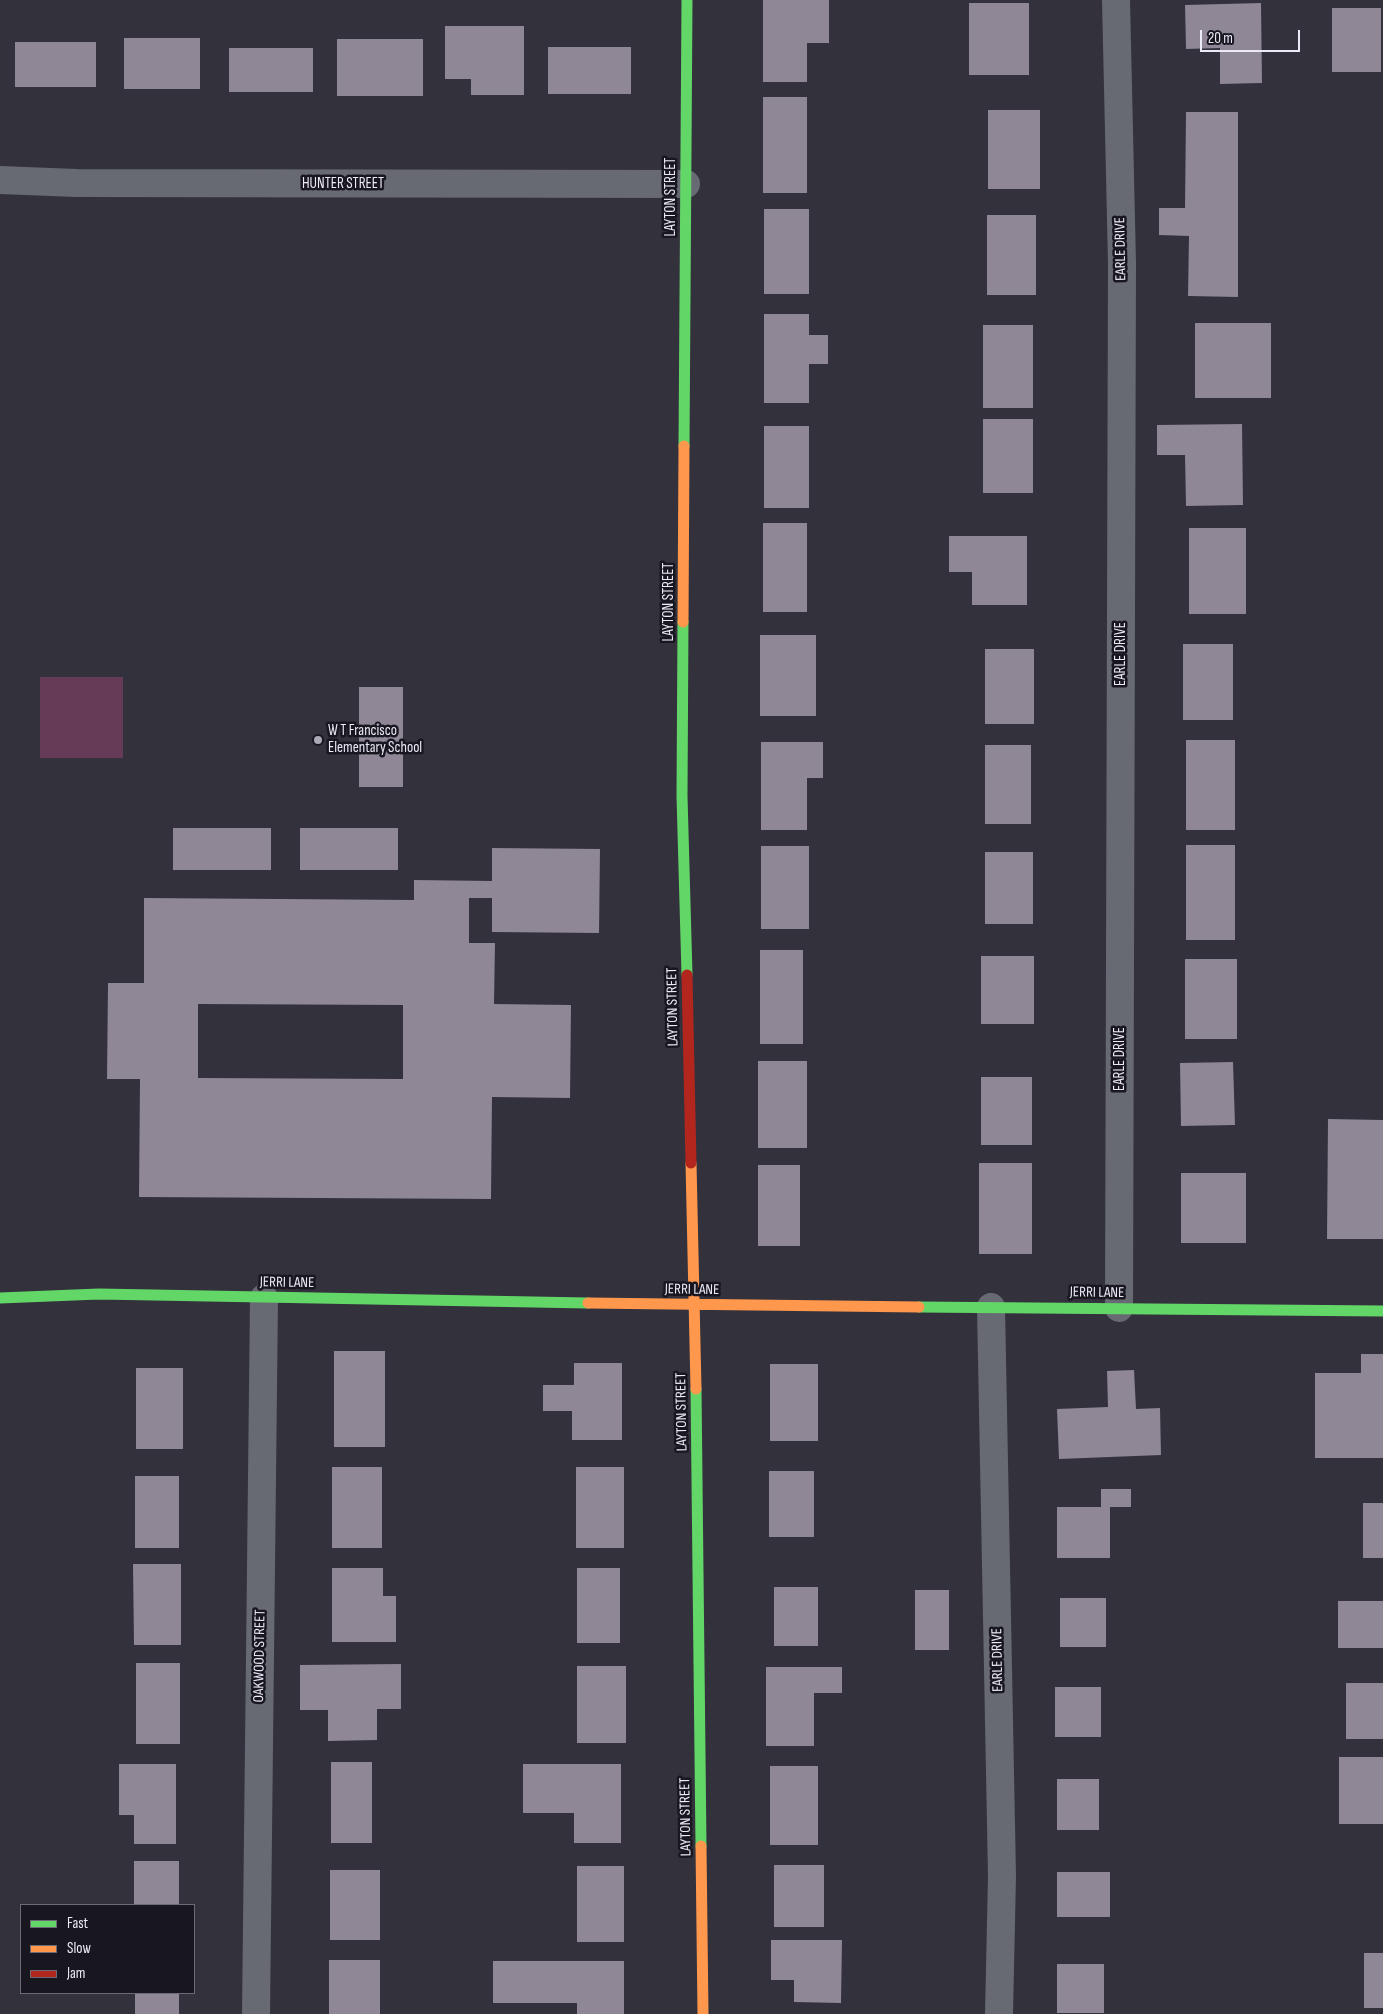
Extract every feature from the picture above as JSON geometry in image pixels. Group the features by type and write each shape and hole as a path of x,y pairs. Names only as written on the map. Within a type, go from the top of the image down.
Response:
{"street":[{"name":"LAYTON STREET","path":"687,0 682,796 695,1305 703,2014"},
{"name":"EARLE DRIVE","path":"1116,0 1122,263 1119,1308"},
{"name":"HUNTER STREET","path":"0,180 76,183 686,184"},
{"name":"JERRI LANE","path":"0,1298 99,1294 695,1305 1383,1311"},
{"name":"OAKWOOD STREET","path":"256,2014 264,1298"},
{"name":"EARLE DRIVE","path":"992,1307 1002,1876 999,2014"}],"shaded area":[{"path":"40,677 123,677 123,758 40,758"}],"building":[{"path":"763,0 829,0 829,43 807,43 807,82 763,82"},
{"path":"969,3 1029,3 1029,75 969,75"},
{"path":"1261,3 1262,83 1220,84 1220,48 1186,49 1185,5"},
{"path":"1332,8 1381,8 1381,72 1332,72"},
{"path":"445,26 524,26 524,95 471,95 471,79 445,79"},
{"path":"124,38 200,38 200,89 124,89"},
{"path":"337,39 423,39 423,96 337,96"},
{"path":"15,42 96,42 96,87 15,87"},
{"path":"548,47 631,47 631,94 548,94"},
{"path":"229,48 313,48 313,92 229,92"},
{"path":"763,97 807,97 807,193 763,193"},
{"path":"988,110 1040,110 1040,189 988,189"},
{"path":"1186,112 1238,112 1238,297 1188,296 1189,236 1159,235 1159,208 1185,208"},
{"path":"764,209 809,209 809,294 764,294"},
{"path":"987,215 1036,215 1036,295 987,295"},
{"path":"764,314 809,314 809,335 828,335 828,364 809,364 809,403 764,403"},
{"path":"1195,323 1271,323 1271,398 1195,398"},
{"path":"983,325 1033,325 1033,408 983,408"},
{"path":"983,419 1033,419 1033,493 983,493"},
{"path":"1242,424 1243,505 1186,506 1185,455 1157,455 1157,425"},
{"path":"764,426 809,426 809,508 764,508"},
{"path":"763,523 807,523 807,612 763,612"},
{"path":"1189,528 1246,528 1246,614 1189,614"},
{"path":"949,536 1027,536 1027,605 972,605 972,572 949,572"},
{"path":"760,635 816,635 816,716 760,716"},
{"path":"1183,644 1233,644 1233,720 1183,720"},
{"path":"985,649 1034,649 1034,724 985,724"},
{"path":"359,687 403,687 403,787 359,787"},
{"path":"1186,740 1235,740 1235,830 1186,830"},
{"path":"761,742 823,742 823,778 807,778 807,830 761,830"},
{"path":"985,745 1031,745 1031,824 985,824"},
{"path":"173,828 271,828 271,870 173,870"},
{"path":"300,828 398,828 398,870 300,870"},
{"path":"1186,845 1235,845 1235,940 1186,940"},
{"path":"761,846 809,846 809,929 761,929"},
{"path":"492,848 600,849 599,933 492,932 492,898 469,898 469,943 495,943 494,1004 571,1005 570,1098 492,1097 491,1199 139,1197 140,1079 107,1079 108,983 144,983 144,898 414,900 414,880 492,881","holes":["198,1004 403,1005 403,1079 198,1078"]},
{"path":"985,852 1033,852 1033,924 985,924"},
{"path":"760,950 803,950 803,1044 760,1044"},
{"path":"981,956 1034,956 1034,1024 981,1024"},
{"path":"1185,959 1237,959 1237,1039 1185,1039"},
{"path":"758,1061 807,1061 807,1148 758,1148"},
{"path":"1233,1062 1235,1125 1181,1126 1180,1063"},
{"path":"981,1077 1032,1077 1032,1145 981,1145"},
{"path":"1328,1119 1383,1120 1383,1239 1327,1239"},
{"path":"979,1163 1032,1163 1032,1254 979,1254"},
{"path":"758,1165 800,1165 800,1246 758,1246"},
{"path":"1181,1173 1246,1173 1246,1243 1181,1243"},
{"path":"334,1351 385,1351 385,1447 334,1447"},
{"path":"1361,1354 1383,1354 1383,1458 1315,1458 1315,1373 1361,1373"},
{"path":"574,1363 622,1363 622,1440 572,1440 572,1411 543,1411 543,1385 574,1385"},
{"path":"770,1364 818,1364 818,1441 770,1441"},
{"path":"136,1368 183,1368 183,1449 136,1449"},
{"path":"1134,1370 1136,1409 1160,1408 1161,1455 1059,1459 1057,1409 1108,1407 1107,1371"},
{"path":"332,1467 382,1467 382,1548 332,1548"},
{"path":"576,1467 624,1467 624,1548 576,1548"},
{"path":"769,1471 814,1471 814,1537 769,1537"},
{"path":"135,1476 179,1476 179,1548 135,1548"},
{"path":"1101,1489 1131,1489 1131,1507 1110,1507 1110,1558 1057,1558 1057,1507 1101,1507"},
{"path":"1363,1503 1383,1503 1383,1558 1363,1558"},
{"path":"133,1564 181,1564 181,1645 134,1645"},
{"path":"332,1568 383,1568 383,1596 396,1596 396,1642 332,1642"},
{"path":"577,1568 620,1568 620,1643 577,1643"},
{"path":"774,1587 818,1587 818,1646 774,1646"},
{"path":"915,1590 949,1590 949,1650 915,1650"},
{"path":"1060,1598 1106,1598 1106,1647 1060,1647"},
{"path":"1338,1601 1383,1601 1383,1648 1338,1648"},
{"path":"136,1663 180,1663 180,1744 136,1744"},
{"path":"401,1664 401,1709 377,1709 377,1740 328,1741 328,1710 300,1710 300,1665"},
{"path":"577,1666 626,1666 626,1743 577,1743"},
{"path":"766,1667 842,1667 842,1693 814,1693 814,1746 766,1746"},
{"path":"1346,1683 1383,1683 1383,1739 1346,1739"},
{"path":"1055,1687 1101,1687 1101,1737 1055,1737"},
{"path":"1339,1757 1383,1757 1383,1824 1339,1824"},
{"path":"331,1762 372,1762 372,1843 331,1843"},
{"path":"119,1764 176,1764 176,1844 134,1844 134,1815 119,1815"},
{"path":"523,1764 621,1764 621,1843 574,1843 574,1813 523,1813"},
{"path":"770,1766 818,1766 818,1845 770,1845"},
{"path":"1057,1779 1099,1779 1099,1830 1057,1830"},
{"path":"134,1861 179,1861 179,1904 134,1904"},
{"path":"774,1865 824,1865 824,1927 774,1927"},
{"path":"577,1866 624,1866 624,1942 577,1942"},
{"path":"330,1870 380,1870 380,1940 330,1940"},
{"path":"1057,1872 1110,1872 1110,1917 1057,1917"},
{"path":"771,1940 842,1940 841,2003 794,2002 794,1980 771,1980"},
{"path":"1364,1953 1383,1953 1383,2008 1364,2008"},
{"path":"329,1960 380,1960 380,2014 329,2014"},
{"path":"493,1961 624,1961 624,2014 577,2014 577,2003 493,2003"},
{"path":"1057,1964 1104,1964 1104,2013 1057,2013"},
{"path":"135,1994 179,1994 179,2014 135,2014"}],"traffic: fast":[{"path":"684,446 687,0"},
{"path":"683,622 682,796 687,975"},
{"path":"0,1298 99,1294 588,1303"},
{"path":"919,1307 1383,1311"},
{"path":"696,1389 701,1846"}],"traffic: slow":[{"path":"683,622 684,446"},
{"path":"691,1163 696,1389"},
{"path":"588,1303 919,1307"},
{"path":"701,1846 703,2014"}],"traffic: jam":[{"path":"687,975 691,1163"}],"place":[{"name":"W T Francisco Elementary School","path":"318,740"}]}
